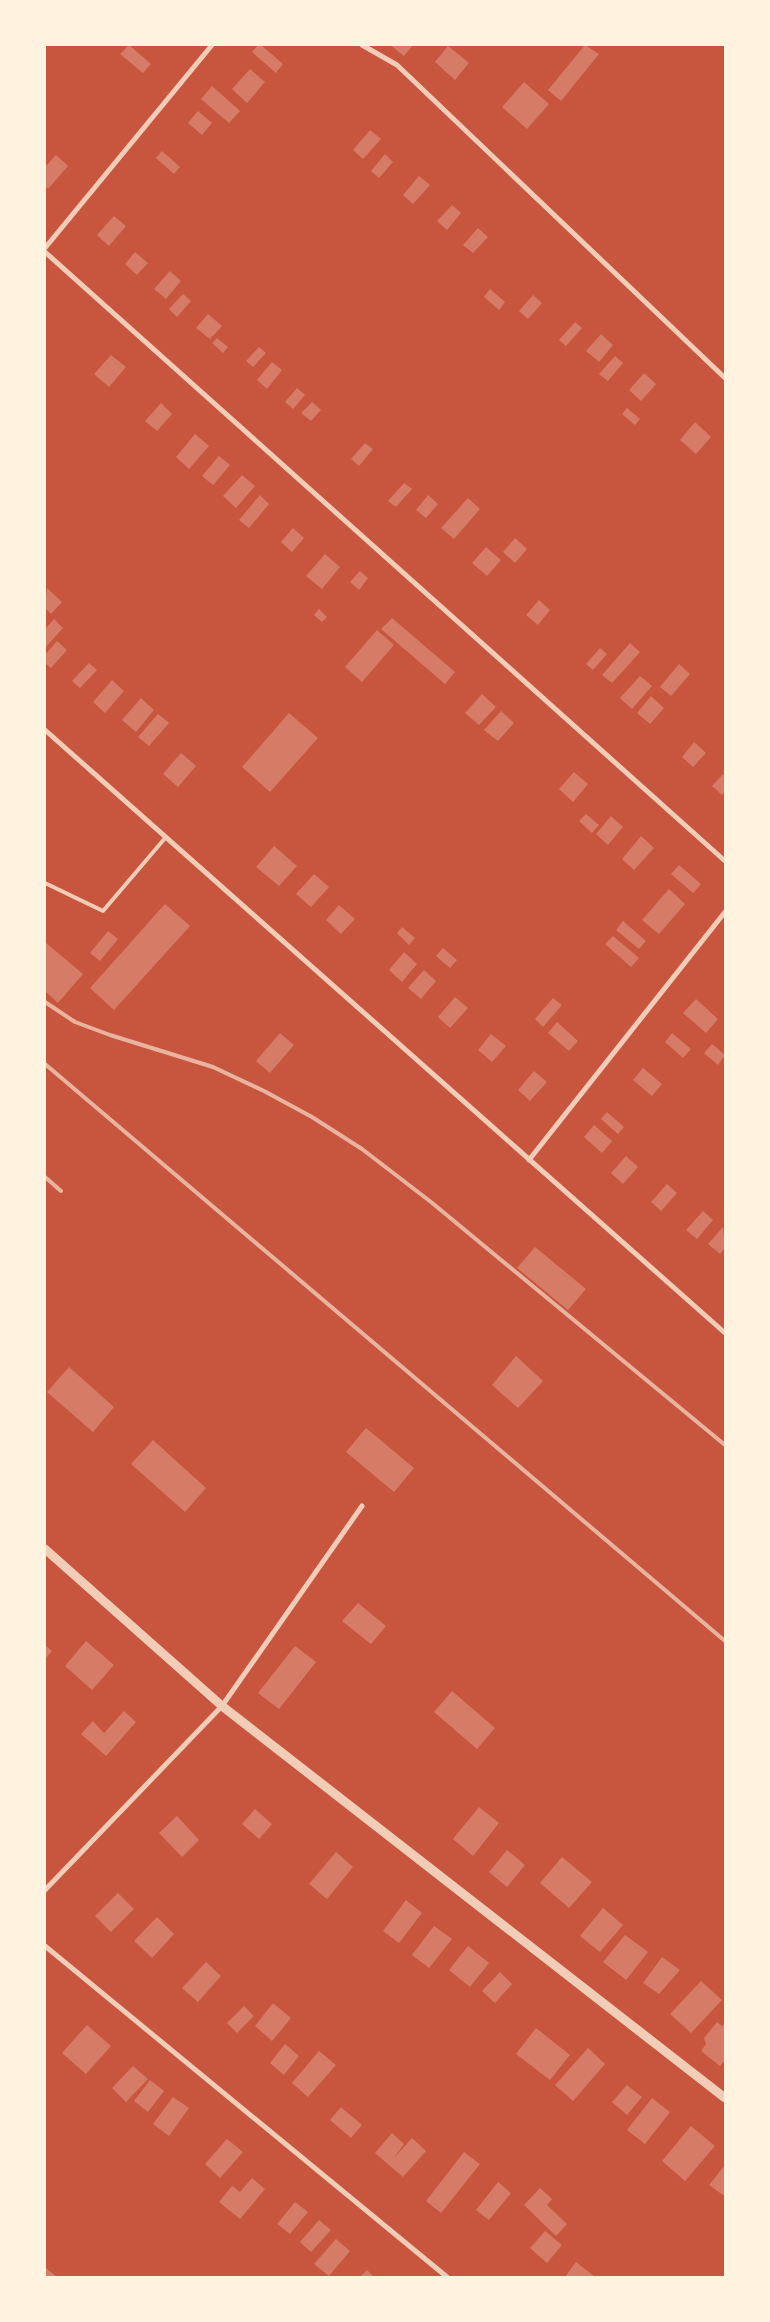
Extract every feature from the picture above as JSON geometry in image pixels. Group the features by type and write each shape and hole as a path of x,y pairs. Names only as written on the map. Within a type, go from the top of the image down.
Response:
{"street":[{"path":"45,248 212,45"},
{"path":"362,45 397,65 725,378"},
{"path":"45,252 725,861"},
{"path":"45,730 725,1333"},
{"path":"529,1160 725,912"},
{"path":"45,1890 222,1706 362,1506"},
{"path":"45,1548 222,1706 725,2098"},
{"path":"45,1946 447,2277"}],"lane":[{"path":"45,883 103,911 166,837"}],"building":[{"path":"129,45 151,64 143,73 120,54"},
{"path":"258,45 261,45 283,64 276,73 252,52"},
{"path":"390,45 413,45 404,56"},
{"path":"585,45 599,54 561,101 548,90"},
{"path":"448,46 469,63 455,80 435,62"},
{"path":"250,69 265,82 247,103 232,89"},
{"path":"524,82 549,104 527,129 502,107"},
{"path":"212,86 240,111 229,123 201,99"},
{"path":"198,111 212,123 202,135 188,123"},
{"path":"370,130 381,139 363,159 353,150"},
{"path":"162,151 180,167 174,174 156,158"},
{"path":"385,154 393,162 379,178 371,171"},
{"path":"56,155 68,166 48,189 45,186 45,167"},
{"path":"419,176 430,185 413,204 403,195"},
{"path":"452,205 461,213 447,230 437,221"},
{"path":"114,216 126,226 109,246 97,235"},
{"path":"478,228 488,237 473,253 463,245"},
{"path":"135,252 148,263 137,275 125,264"},
{"path":"170,271 181,281 166,299 154,289"},
{"path":"490,289 505,302 499,310 484,297"},
{"path":"183,294 191,301 177,317 169,309"},
{"path":"533,295 542,303 528,319 519,311"},
{"path":"208,314 222,326 210,339 196,328"},
{"path":"575,322 582,328 566,346 559,340"},
{"path":"601,334 613,345 599,362 586,351"},
{"path":"217,338 228,347 223,353 212,343"},
{"path":"259,347 266,353 253,367 246,361"},
{"path":"111,355 126,367 109,387 94,374"},
{"path":"615,356 623,363 608,381 599,374"},
{"path":"272,362 282,370 267,389 257,380"},
{"path":"644,373 656,384 641,401 629,390"},
{"path":"297,388 305,395 293,409 285,402"},
{"path":"312,402 321,410 311,421 301,413"},
{"path":"161,403 172,414 157,431 145,421"},
{"path":"627,408 640,419 635,425 622,414"},
{"path":"695,422 711,437 696,454 680,440"},
{"path":"195,434 209,446 189,469 176,457"},
{"path":"365,443 373,449 359,466 351,459"},
{"path":"219,456 230,465 213,485 202,476"},
{"path":"242,475 255,486 236,508 223,496"},
{"path":"404,483 412,489 396,507 388,501"},
{"path":"260,495 269,504 249,528 239,520"},
{"path":"428,495 438,504 426,518 416,510"},
{"path":"468,498 480,509 454,539 441,528"},
{"path":"293,528 304,538 292,552 281,542"},
{"path":"515,538 527,549 515,563 503,552"},
{"path":"486,547 501,560 487,576 472,563"},
{"path":"325,554 340,567 322,589 306,576"},
{"path":"360,571 368,578 359,590 350,582"},
{"path":"47,588 62,602 51,614 45,608"},
{"path":"539,600 550,610 538,625 526,615"},
{"path":"319,609 327,617 322,622 314,615"},
{"path":"392,618 455,672 445,684 381,629"},
{"path":"54,619 63,628 45,648 45,629"},
{"path":"377,630 394,645 362,682 345,667"},
{"path":"57,641 67,650 51,668 45,663 45,655"},
{"path":"630,643 640,652 612,683 602,675"},
{"path":"600,648 607,654 593,670 586,664"},
{"path":"89,663 97,670 80,688 72,681"},
{"path":"679,664 690,674 671,696 660,687"},
{"path":"640,676 652,686 632,709 620,698"},
{"path":"112,680 124,691 105,713 93,702"},
{"path":"482,694 496,707 479,725 465,713"},
{"path":"651,696 664,708 650,724 637,713"},
{"path":"141,698 154,710 136,732 122,720"},
{"path":"501,711 514,723 498,741 484,730"},
{"path":"289,713 318,738 270,792 242,767"},
{"path":"158,714 169,723 149,746 138,737"},
{"path":"694,742 706,753 693,767 682,757"},
{"path":"181,753 196,766 178,787 163,774"},
{"path":"574,772 588,784 573,802 559,789"},
{"path":"723,774 725,776 725,791 722,795 712,786"},
{"path":"586,814 599,825 592,833 579,821"},
{"path":"611,816 623,827 608,845 596,834"},
{"path":"641,836 654,848 634,870 622,859"},
{"path":"274,846 297,866 279,886 256,867"},
{"path":"679,865 701,884 693,893 671,874"},
{"path":"314,874 329,887 311,907 296,894"},
{"path":"669,889 685,904 659,934 642,920"},
{"path":"165,904 190,926 114,1010 90,988"},
{"path":"339,905 355,919 341,934 326,920"},
{"path":"623,921 646,941 639,949 616,930"},
{"path":"402,927 415,938 409,945 397,933"},
{"path":"108,931 118,939 100,961 90,953"},
{"path":"613,936 639,958 631,967 605,944"},
{"path":"45,942 83,974 58,1003 45,991"},
{"path":"443,948 457,960 450,968 436,956"},
{"path":"404,952 417,964 402,982 389,970"},
{"path":"424,970 436,981 421,999 408,988"},
{"path":"455,997 468,1008 450,1028 438,1017"},
{"path":"553,998 562,1005 543,1027 535,1019"},
{"path":"696,999 718,1019 706,1033 683,1013"},
{"path":"557,1022 578,1041 569,1051 548,1033"},
{"path":"280,1033 294,1045 270,1073 256,1061"},
{"path":"672,1033 691,1049 683,1058 665,1042"},
{"path":"491,1034 506,1046 492,1062 478,1050"},
{"path":"712,1044 725,1055 718,1065 704,1053"},
{"path":"643,1068 662,1084 652,1096 633,1080"},
{"path":"534,1071 547,1082 530,1101 518,1090"},
{"path":"607,1112 624,1127 618,1134 601,1119"},
{"path":"594,1125 612,1141 602,1153 584,1137"},
{"path":"626,1156 638,1167 623,1184 611,1173"},
{"path":"667,1184 677,1193 661,1211 651,1202"},
{"path":"703,1211 713,1220 697,1239 686,1230"},
{"path":"723,1227 725,1248 720,1254 708,1244"},
{"path":"535,1247 586,1289 568,1310 517,1268"},
{"path":"516,1356 543,1381 518,1408 492,1385"},
{"path":"69,1367 114,1407 93,1432 47,1392"},
{"path":"366,1428 414,1468 394,1492 346,1452"},
{"path":"153,1440 206,1488 185,1512 131,1464"},
{"path":"358,1603 386,1626 371,1644 342,1621"},
{"path":"86,1641 114,1665 92,1690 65,1666"},
{"path":"45,1645 52,1651 45,1659"},
{"path":"295,1646 316,1662 279,1709 258,1693"},
{"path":"452,1691 495,1728 477,1749 434,1712"},
{"path":"124,1711 136,1722 106,1756 81,1734 93,1721 104,1733"},
{"path":"479,1807 499,1823 473,1856 453,1839"},
{"path":"255,1809 272,1824 259,1839 242,1824"},
{"path":"177,1816 199,1840 182,1857 159,1833"},
{"path":"507,1850 525,1865 507,1887 489,1872"},
{"path":"336,1852 353,1867 327,1899 309,1884"},
{"path":"562,1857 592,1882 569,1908 540,1883"},
{"path":"118,1893 134,1909 111,1932 95,1916"},
{"path":"406,1900 422,1913 399,1943 383,1931"},
{"path":"603,1908 623,1925 600,1952 580,1936"},
{"path":"157,1917 174,1934 152,1958 134,1941"},
{"path":"434,1926 452,1939 429,1968 412,1955"},
{"path":"625,1935 648,1952 626,1980 603,1962"},
{"path":"468,1946 489,1963 470,1987 449,1970"},
{"path":"662,1957 680,1970 659,1994 643,1983"},
{"path":"206,1962 221,1976 198,2002 182,1988"},
{"path":"500,1972 512,1984 495,2003 482,1991"},
{"path":"701,1981 722,2000 691,2033 670,2014"},
{"path":"273,2003 291,2018 272,2041 255,2026"},
{"path":"244,2006 254,2016 237,2033 227,2023"},
{"path":"717,2022 722,2026 725,2023 725,2060 720,2066 701,2051 706,2044 704,2038"},
{"path":"87,2025 111,2046 86,2074 62,2053"},
{"path":"536,2028 570,2055 550,2080 516,2054"},
{"path":"285,2044 299,2056 284,2075 270,2063"},
{"path":"588,2048 605,2064 573,2101 555,2085"},
{"path":"319,2051 336,2065 308,2097 292,2083"},
{"path":"133,2066 148,2079 126,2102 112,2088"},
{"path":"150,2080 164,2091 148,2112 134,2101"},
{"path":"627,2085 642,2097 627,2115 612,2102"},
{"path":"173,2097 189,2108 169,2136 153,2124"},
{"path":"652,2098 670,2112 645,2144 627,2130"},
{"path":"341,2107 362,2125 351,2138 330,2120"},
{"path":"691,2126 715,2146 685,2181 662,2161"},
{"path":"392,2133 404,2144 393,2159 412,2138 426,2151 403,2177 375,2153"},
{"path":"227,2139 243,2152 220,2178 205,2164"},
{"path":"464,2152 480,2164 441,2213 426,2201"},
{"path":"725,2165 725,2193 723,2195 709,2185"},
{"path":"252,2178 265,2189 240,2219 219,2202 232,2186 240,2192"},
{"path":"498,2182 511,2193 489,2220 476,2210"},
{"path":"540,2188 552,2199 547,2205 567,2224 556,2236 524,2205"},
{"path":"295,2202 308,2212 290,2234 277,2224"},
{"path":"319,2220 331,2230 311,2252 300,2242"},
{"path":"545,2231 562,2245 547,2263 530,2248"},
{"path":"336,2239 350,2251 329,2276 314,2264"},
{"path":"576,2262 595,2277 565,2277"},
{"path":"46,2268 57,2277 45,2277"},
{"path":"367,2270 374,2277 360,2277"}],"railway":[{"path":"45,1002 75,1022 110,1035 213,1067 264,1091 312,1117 362,1149 431,1202 725,1445"},
{"path":"45,1064 725,1641"},
{"path":"45,1177 61,1191"}]}
